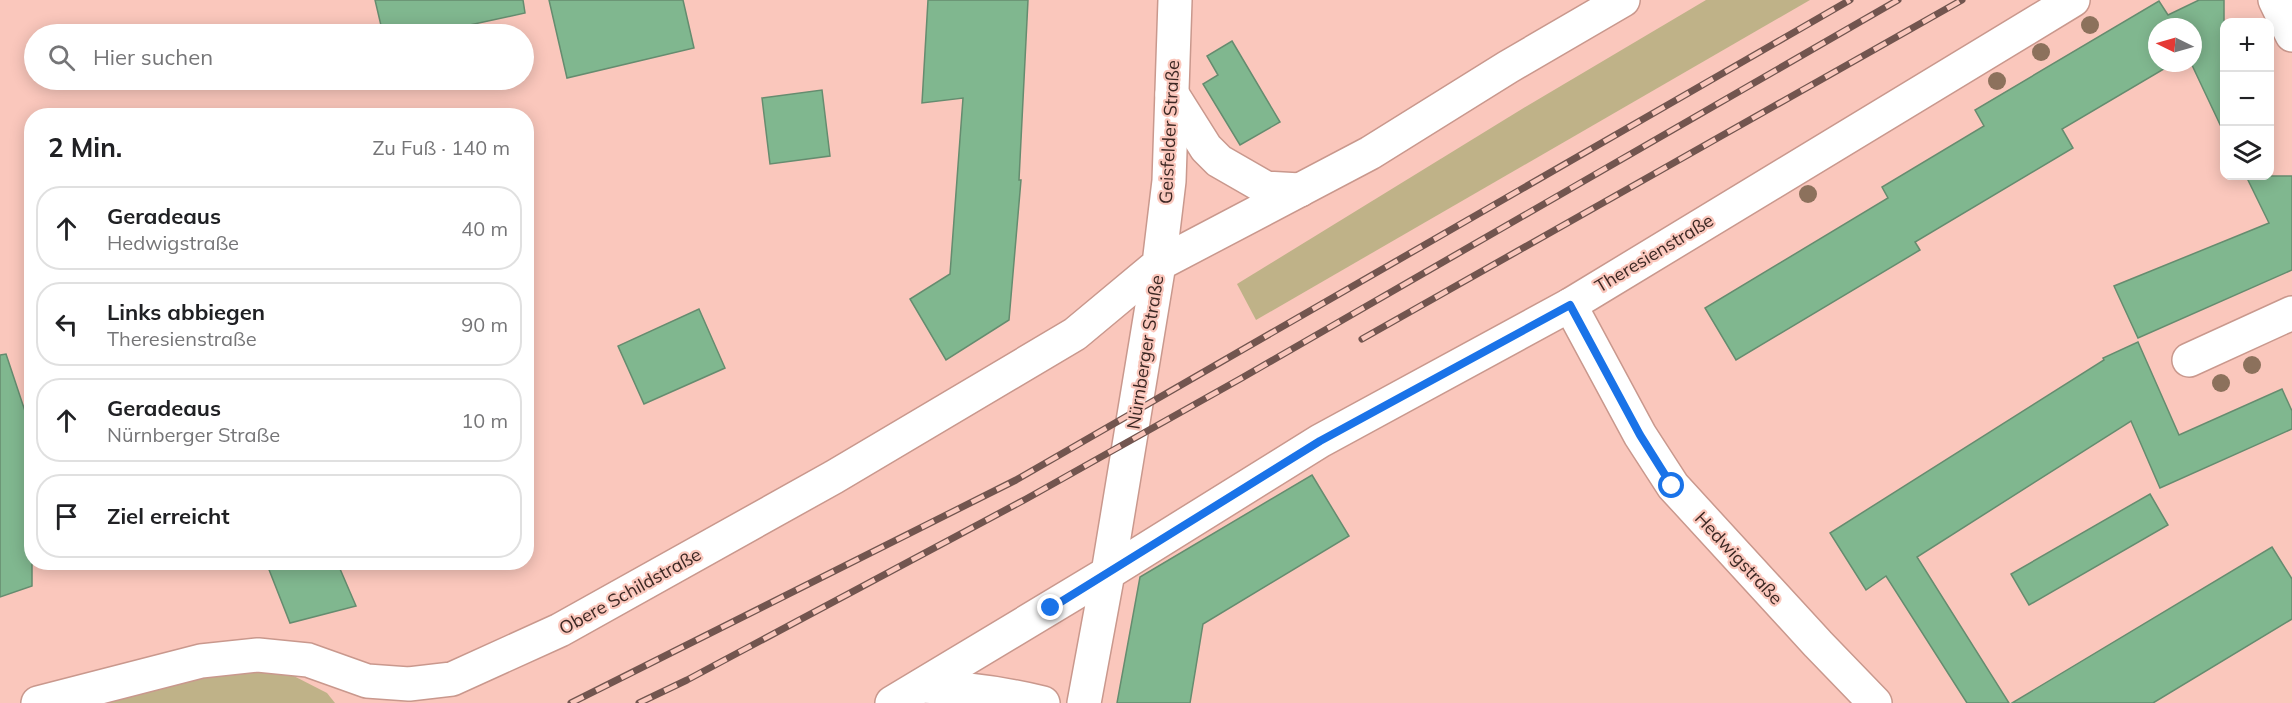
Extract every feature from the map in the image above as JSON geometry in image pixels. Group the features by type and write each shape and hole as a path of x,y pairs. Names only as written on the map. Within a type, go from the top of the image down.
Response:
{"street":[{"name":"Geisfelder Straße","path":"1159,264 1170,182 1175,0"},
{"name":"Nürnberger Straße","path":"1084,703 1159,264 1370,153 1508,67 1623,0"},
{"name":"Theresienstraße","path":"1108,573 1320,441 1570,305 2073,0"},
{"path":"2275,0 2292,35"},
{"path":"1172,94 1206,148 1220,161 1266,188 1300,190"},
{"name":"Obere Schildstraße","path":"38,703 201,661 258,655 308,660 367,681 409,684 452,679 560,630 834,477 1075,334 1159,264"},
{"name":"Hedwigstraße","path":"1570,305 1640,435 1672,486 1875,703"},
{"path":"2189,360 2292,313"},
{"path":"891,703 1108,573"},
{"path":"921,686 967,688 1043,703"}],"shaded area":[{"path":"1706,0 1810,0 1256,320 1237,284 1527,106"},
{"path":"227,670 286,672 327,693 335,703 103,703"}],"building":[{"path":"375,0 523,0 525,13 474,24 381,24"},
{"path":"549,0 683,0 694,48 567,78"},
{"path":"928,0 1028,0 1019,180 1021,180 1009,320 946,360 910,299 950,274 963,98 922,103"},
{"path":"2199,0 2224,0 2224,18 2220,18 2220,125 2195,72 2202,72 2202,18 2148,18 2148,72 2159,72 2062,129 2073,148 1915,242 1920,250 1736,360 1705,308 1888,198 1882,187 1984,126 1975,110 2159,1 2168,15"},
{"path":"1232,41 1280,122 1240,145 1203,84 1218,75 1207,56"},
{"path":"822,90 830,156 770,164 762,98"},
{"path":"2274,176 2292,176 2292,270 2138,338 2114,286 2269,223 2248,180 2274,180"},
{"path":"699,309 725,368 644,404 618,346"},
{"path":"2138,342 2179,435 2282,389 2292,411 2292,429 2160,488 2131,421 1917,557 2009,703 1967,703 1886,576 1866,590 1830,533 2104,360 2103,358"},
{"path":"6,354 24,408 24,570 32,570 32,586 0,597 0,355"},
{"path":"1312,475 1349,536 1203,624 1190,703 1117,703 1140,577"},
{"path":"2150,494 2168,525 2029,605 2011,574"},
{"path":"2272,547 2292,579 2292,619 2153,703 2012,703"},
{"path":"269,570 340,570 356,606 290,623"}],"railway":[{"path":"571,703 1016,480 1850,0"},
{"path":"639,703 687,680 1026,499 1240,379 1898,0"},
{"path":"1362,339 1962,0"}],"route":[{"path":"1051,608 1320,441 1570,305 1640,435 1672,486"}]}
